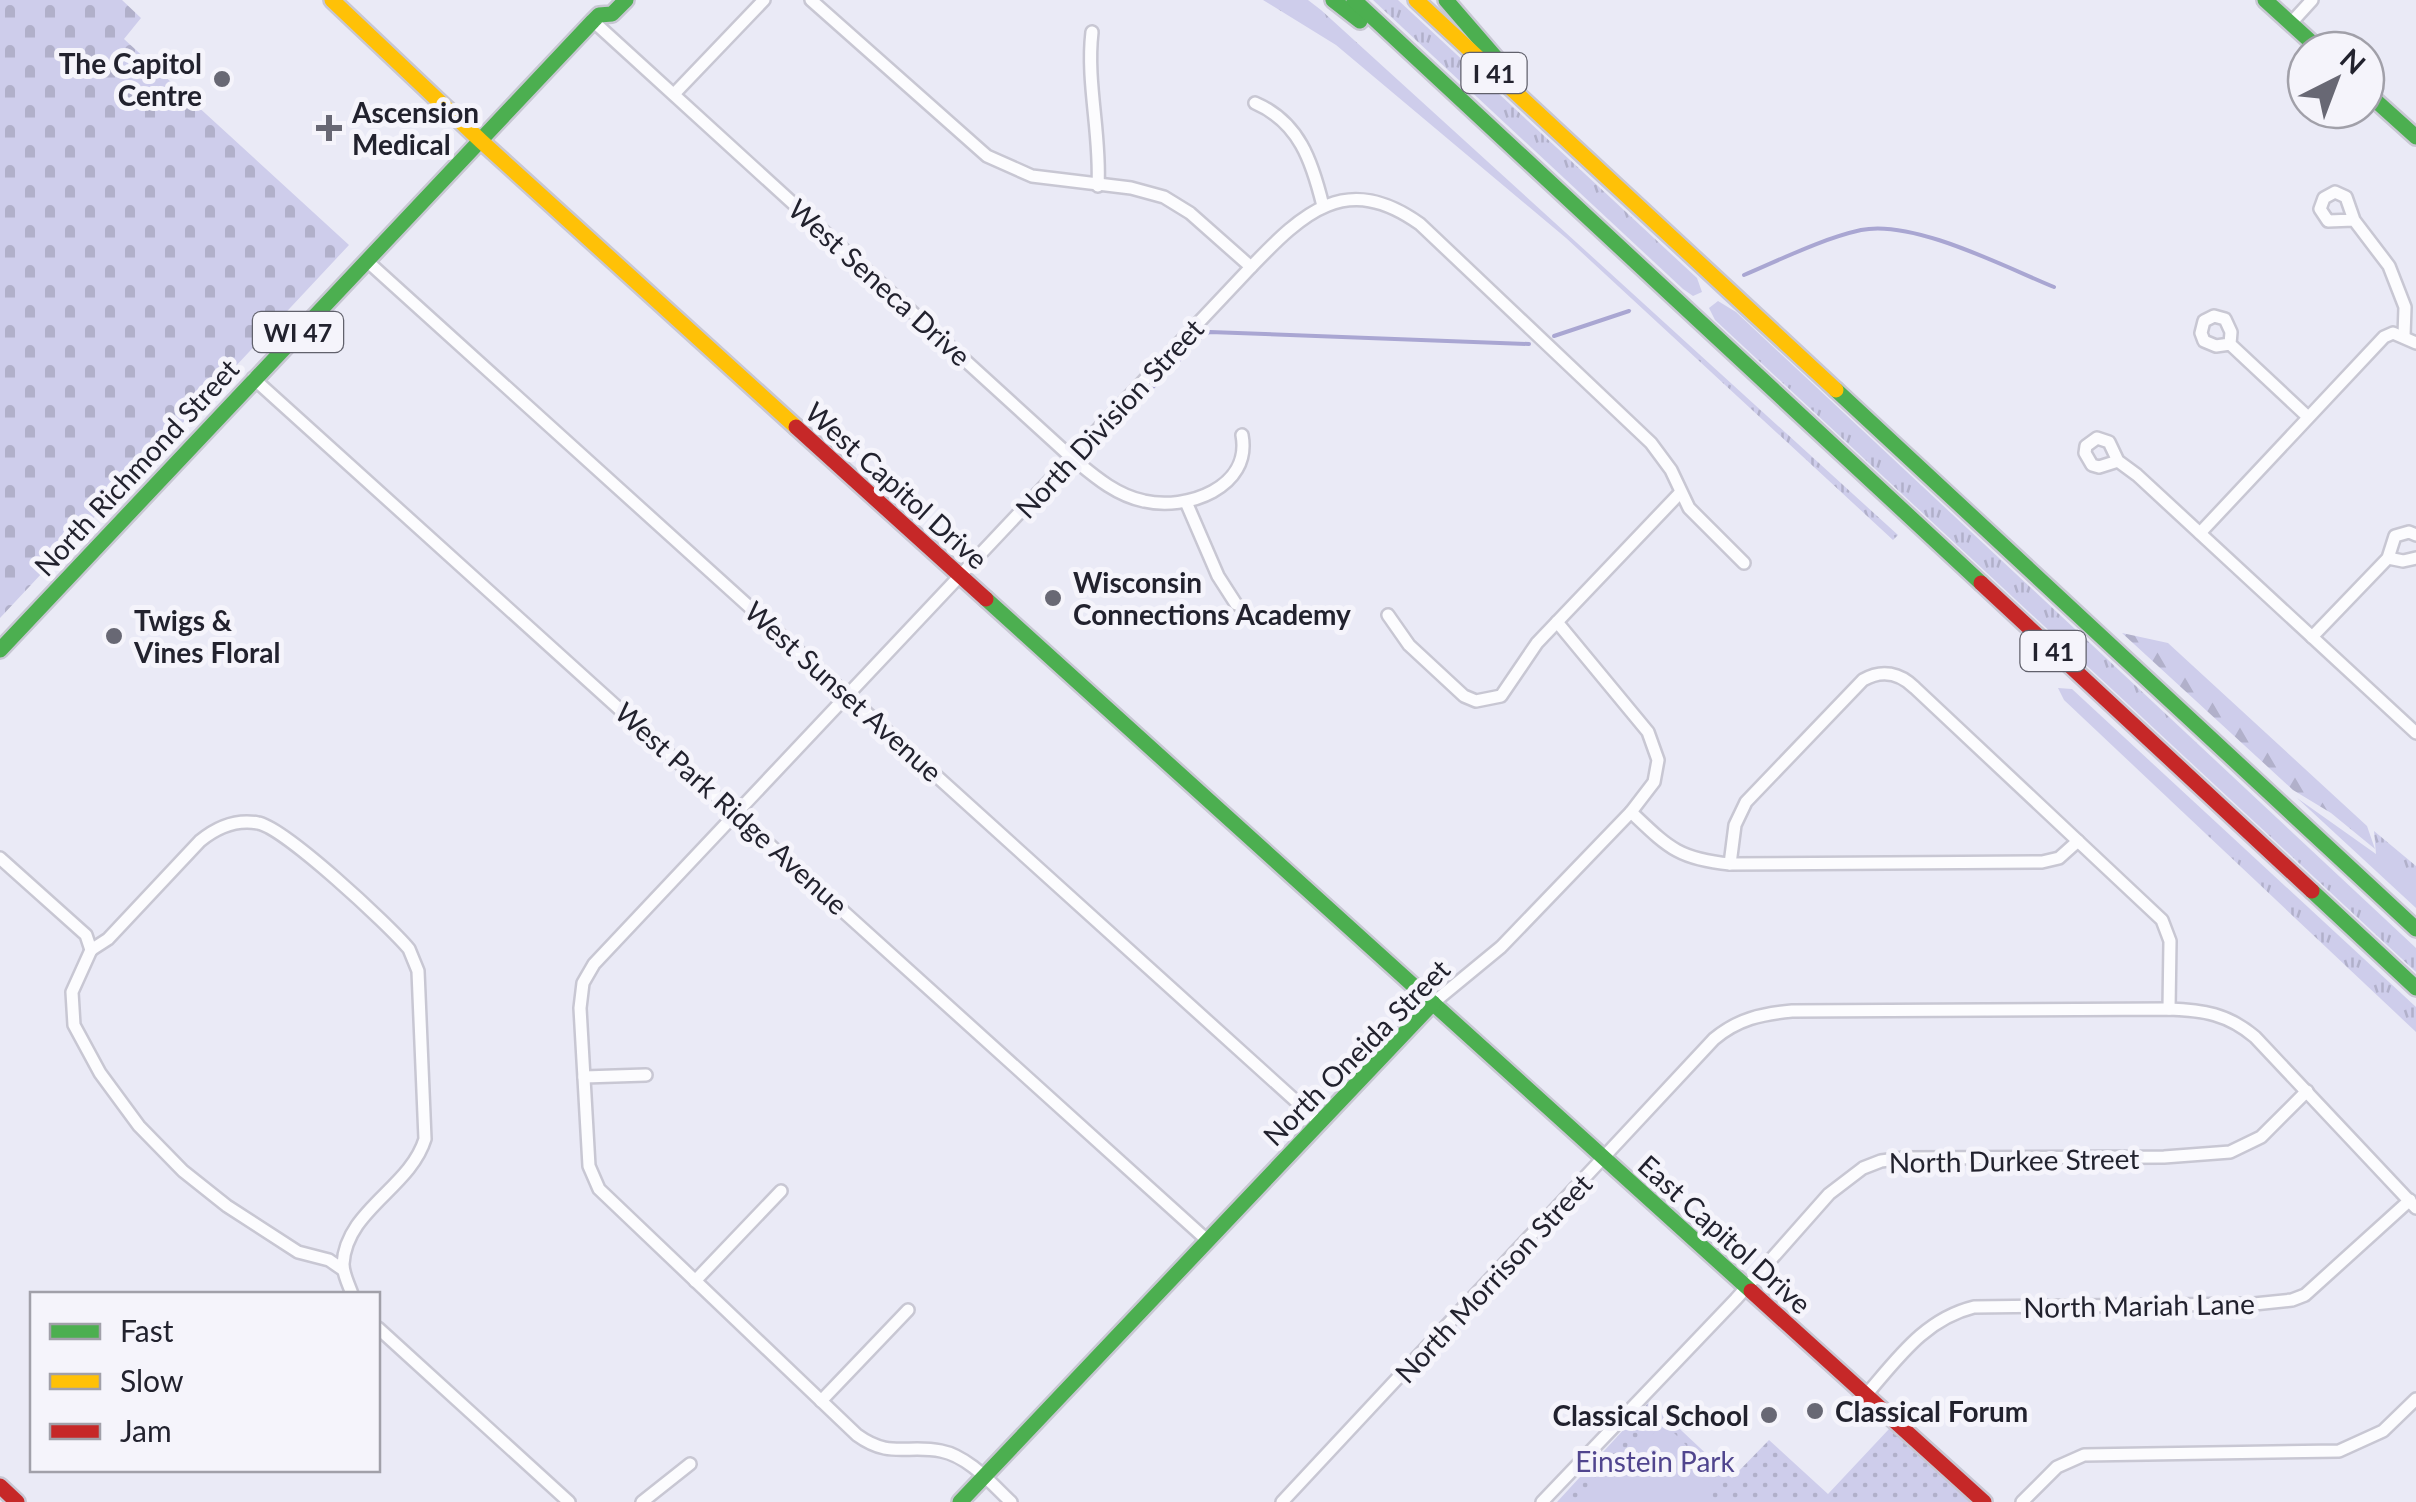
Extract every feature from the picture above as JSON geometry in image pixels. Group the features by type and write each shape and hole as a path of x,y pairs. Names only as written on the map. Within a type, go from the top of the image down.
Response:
{"main road":[{"name":"West Capitol Drive","path":"332,0 481,141 1432,1003"},
{"name":"North Richmond Street","path":"0,650 481,141 597,12 612,14 626,0"},
{"path":"1333,0 1402,58 1430,70"},
{"name":"I 41","path":"1354,0 2416,988"},
{"name":"I 41","path":"1416,0 2416,929"},
{"path":"1446,0 1548,112 1572,146"},
{"path":"2265,0 2299,30"},
{"path":"2386,110 2416,136"},
{"name":"North Oneida Street","path":"960,1502 1432,1003"},
{"name":"East Capitol Drive","path":"1432,1003 1984,1502"},
{"path":"0,1486 17,1502"}],"street":[{"path":"674,94 764,0"},
{"path":"811,0 987,156 1032,176 1131,188 1164,197 1190,213 1251,267"},
{"path":"2291,23 2312,0"},
{"name":"West Seneca Drive","path":"597,12 674,94 1071,457 1128,496 1163,504 1186,502"},
{"path":"1092,32 1090,64 1099,144 1098,186"},
{"path":"1254,103 1280,116 1301,142 1322,206 1364,201 1402,212 1495,294 1651,443 1671,470 1680,493 1698,520 1744,563"},
{"name":"North Division Street","path":"1011,1502 958,1458 941,1451 880,1449 857,1436 594,1180 588,1166 580,1008 587,974 1251,267 1298,219 1322,206"},
{"path":"2200,533 2384,337 2392,334 2410,340 2405,308 2389,266 2354,220"},
{"name":"West Sunset Avenue","path":"368,261 1319,1122"},
{"path":"2230,344 2308,417"},
{"name":"West Park Ridge Avenue","path":"253,378 1208,1240"},
{"path":"1236,604 1218,576 1186,502 1216,490 1236,472 1242,461 1242,436"},
{"path":"2118,461 2416,734"},
{"path":"1388,614 1408,645 1464,696 1476,701 1491,700 1510,685 1527,656 1557,622 1680,493"},
{"path":"2312,638 2388,558 2395,536 2402,532 2416,535"},
{"path":"2388,558 2403,562 2416,558"},
{"name":"North Oneida Street","path":"1432,1003 1501,947 1631,812 1654,782 1658,760 1648,732 1557,622"},
{"path":"1730,864 1735,825 1746,802 1863,680 1884,673 1906,680 2162,920 2170,941 2169,1009"},
{"path":"1631,812 1684,856 1730,864 2042,862 2060,858 2078,841"},
{"path":"342,1269 353,1231 410,1170 426,1139 418,971 409,949 288,838 262,823 240,822 213,831 200,841 108,940 91,950 72,992 74,1025 100,1073 134,1120 183,1171 298,1252 334,1262 342,1269 351,1292"},
{"path":"0,858 86,935 91,950"},
{"name":"North Morrison Street","path":"1282,1502 1714,1039 1754,1015 1792,1010 2169,1009 2214,1013 2244,1027 2413,1204"},
{"path":"584,1077 646,1075"},
{"name":"North Durkee Street","path":"1542,1502 1747,1287 1829,1194 1863,1168 1881,1161 2164,1157 2230,1152 2260,1138 2307,1091"},
{"path":"695,1281 781,1191"},
{"name":"North Mariah Lane","path":"1866,1395 1914,1341 1953,1312 1974,1308 2254,1304 2292,1300 2320,1284 2413,1204"},
{"path":"821,1401 908,1310"},
{"path":"380,1330 570,1502"},
{"path":"2022,1502 2057,1467 2084,1456 2339,1451 2383,1430 2416,1399"},
{"path":"642,1502 690,1464"}],"green space":[{"path":"0,0 122,0 141,18 124,39 349,245 0,618"},
{"path":"1263,0 1308,0 1321,10 1898,535 1893,540 1566,238 1336,45"},
{"path":"1373,0 1398,0 1697,278 1702,292 1693,296 1683,289"},
{"path":"1718,301 1736,312 2416,948 2416,972 1715,320 1709,308"},
{"path":"2122,633 2168,643 2367,826 2375,849 2331,813 2293,790"},
{"path":"2058,688 2072,689 2416,1007 2416,1032 2064,700"},
{"path":"2297,798 2376,854 2374,831 2416,866 2416,908"},
{"name":"Einstein Park","path":"1650,1401 1732,1478 1769,1440 1828,1494 1889,1429 1970,1502 1557,1502"},
{"name":"Einstein Park","path":"1665,1424 1703,1467 1712,1502 1584,1502 1585,1496 1619,1460"}],"waterway":[{"path":"1744,275 1831,239 1882,228 1959,247 2054,287"},
{"path":"1554,336 1629,311"},
{"path":"1086,456 1210,332 1529,344"}],"traffic: fast":[{"path":"0,650 593,21 599,15 612,14 626,0"},
{"path":"1333,0 1360,21"},
{"path":"1354,0 1981,583"},
{"path":"1446,0 1496,58"},
{"path":"2265,0 2298,30"},
{"path":"2386,110 2416,137"},
{"path":"1836,390 2416,929"},
{"path":"986,599 1751,1291"},
{"path":"2312,891 2416,988"},
{"path":"960,1502 1433,1003"}],"traffic: slow":[{"path":"332,0 796,427"},
{"path":"1416,0 1836,390"}],"traffic: jam":[{"path":"796,427 986,599"},
{"path":"1981,583 2312,891"},
{"path":"1751,1291 1984,1502"},
{"path":"0,1486 17,1502"}],"place":[{"name":"The Capitol Centre","path":"222,79"},
{"name":"Ascension Medical","path":"329,128"},
{"name":"Wisconsin Connections Academy","path":"1053,598"},
{"name":"Twigs & Vines Floral","path":"114,636"},
{"name":"Classical Forum","path":"1815,1411"},
{"name":"Classical School","path":"1769,1415"}]}
